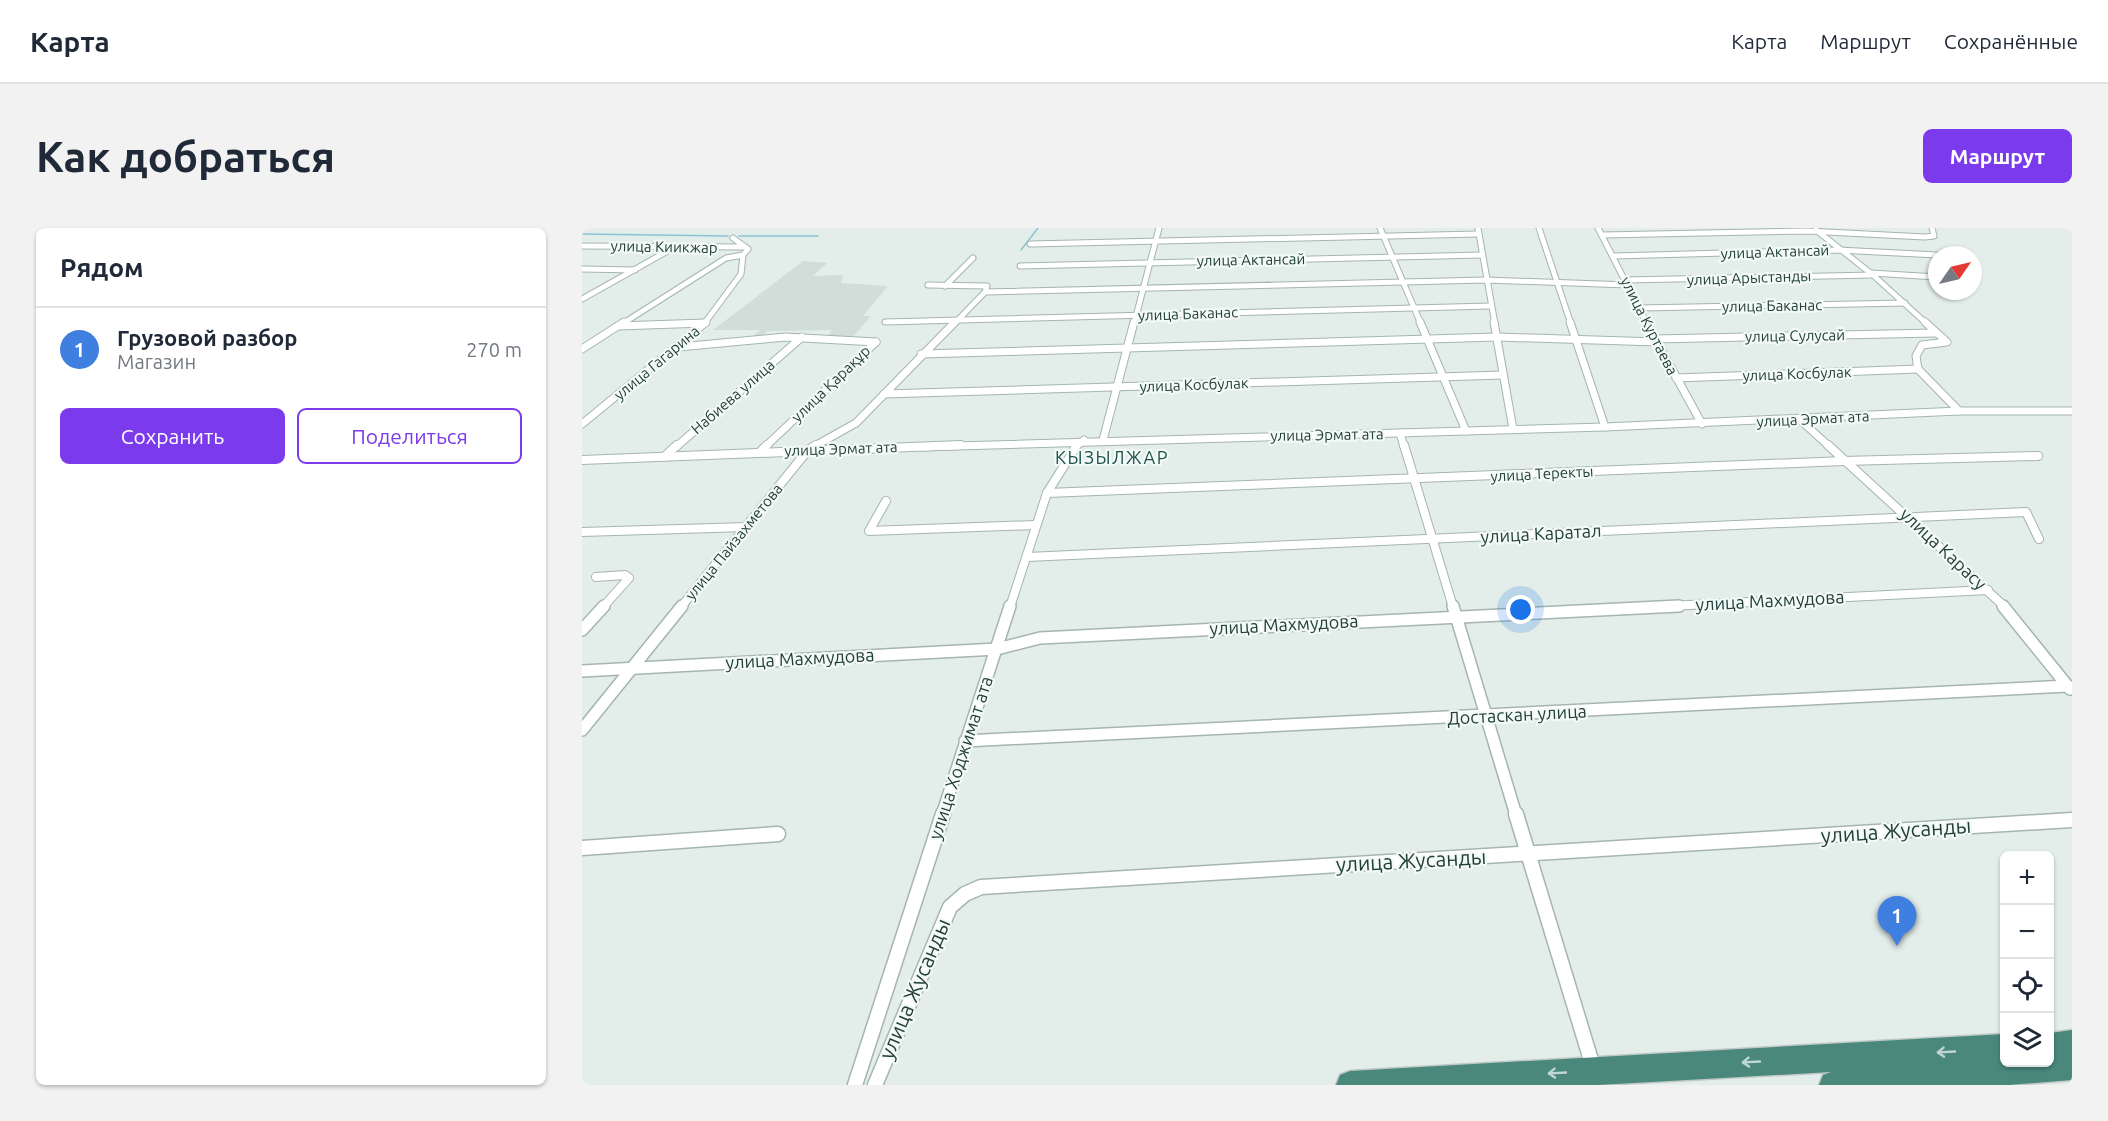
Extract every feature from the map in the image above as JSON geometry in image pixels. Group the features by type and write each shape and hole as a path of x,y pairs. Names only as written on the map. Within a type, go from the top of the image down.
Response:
{"highway":[{"path":"2054,1046 2072,1044"},
{"path":"1350,1085 2000,1048"},
{"path":"1833,1085 2072,1066"}],"street":[{"path":"1103,440 1159,228"},
{"path":"1380,228 1467,432"},
{"path":"1539,228 1605,427"},
{"path":"1593,228 1598,228"},
{"name":"улица Куртаева","path":"1598,228 1702,424"},
{"path":"1602,235 1815,230 1933,232"},
{"path":"1815,230 1872,274 1947,342 1922,345 1916,356 1918,369 1959,411"},
{"path":"1925,230 1933,232"},
{"path":"1030,244 1383,237 1478,231 1513,429"},
{"path":"733,238 745,247"},
{"name":"улица Киикжар","path":"582,246 745,247"},
{"path":"584,297 675,247"},
{"name":"улица Гагарина","path":"582,424 679,347 705,323 741,274 743,255 748,249 745,247"},
{"name":"улица Актансай","path":"1614,256 1839,250 1928,255"},
{"path":"582,349 726,258 743,255"},
{"name":"улица Актансай","path":"1020,266 1482,255"},
{"path":"945,286 973,258"},
{"name":"улица Киикжар","path":"582,269 635,270"},
{"name":"улица Арыстанды","path":"984,292 1402,281 1626,283 1872,274 1928,277"},
{"path":"928,285 987,286 984,292"},
{"name":"улица Пайзахметова","path":"582,730 808,450 856,423 984,292"},
{"name":"улица Баканас","path":"1640,308 1905,303"},
{"name":"улица Баканас","path":"885,322 1490,306"},
{"path":"618,326 705,323"},
{"name":"улица Сулусай","path":"921,354 1497,337 1656,341 1935,333"},
{"path":"679,347 802,337"},
{"name":"улица Қарақұр","path":"760,452 876,342 802,337"},
{"name":"Набиева улица","path":"664,457 802,337"},
{"name":"улица Косбулак","path":"1676,378 1918,369"},
{"name":"улица Косбулак","path":"884,394 1503,375"},
{"name":"улица Эрмат ата","path":"582,460 1084,440 1467,432 1702,424 1959,411 2072,411"},
{"name":"улица Карасу","path":"1799,420 1909,517 1988,591 2017,620 2070,689"},
{"path":"1400,433 1594,1071"},
{"name":"улица Ходжимат ата","path":"855,1085 965,741 1027,557 1035,525 1047,493 1076,447 1084,440"},
{"name":"улица Теректы","path":"1047,493 1844,461 2038,456"},
{"path":"886,501 869,531 1035,525"},
{"name":"улица Каратал","path":"1027,557 2026,512 2039,539"},
{"path":"582,532 746,527"},
{"path":"582,630 629,578 624,575 596,577"},
{"name":"улица Махмудова","path":"582,671 997,649 1040,638 1988,591"},
{"name":"Достаскан улица","path":"965,741 2070,689"},
{"name":"улица Жусанды","path":"874,1085 950,907 964,894 981,887 2072,820"},
{"path":"582,848 778,834"}],"shaded area":[{"path":"803,261 827,263 813,276 843,275 841,283 888,286 863,316 871,316 852,338 828,336 832,330 768,331 761,337 751,338 760,330 713,330"}],"waterway":[{"path":"1021,250 1038,228"},
{"path":"582,234 728,236"},
{"path":"739,236 818,236"}],"place":[{"name":"Грузовой разбор","path":"1897,946"}],"district":[{"name":"КЫЗЫЛЖАР","path":"1112,458"}]}
